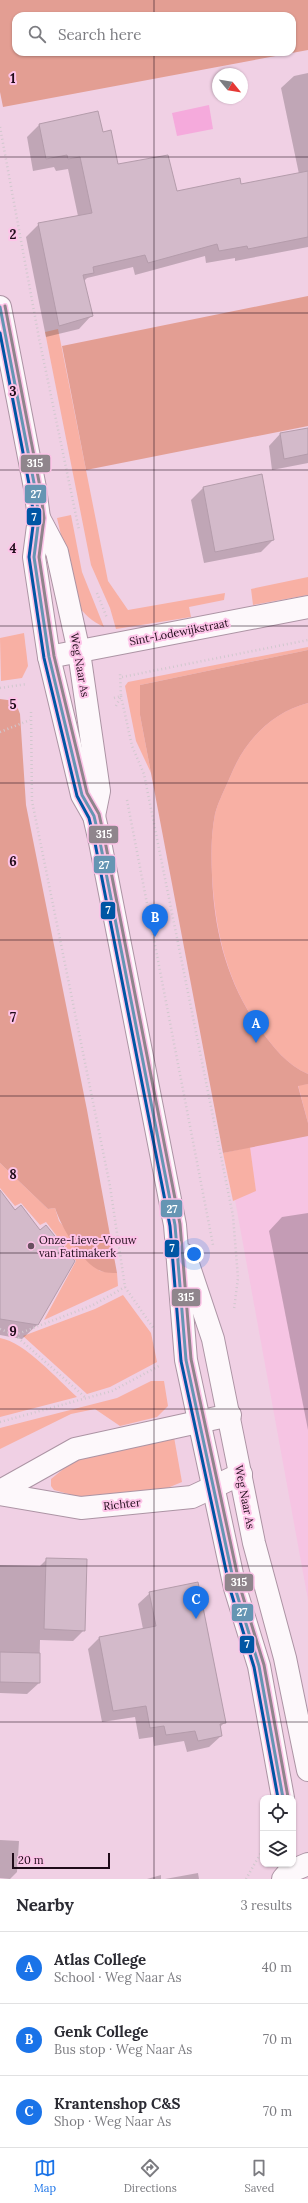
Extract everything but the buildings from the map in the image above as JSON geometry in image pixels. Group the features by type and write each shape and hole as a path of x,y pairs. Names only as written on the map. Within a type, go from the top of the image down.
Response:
{"main road":[{"name":"Weg Naar As","path":"0,307 39,518 57,552 79,652 99,791 94,816"},
{"name":"Weg Naar As","path":"39,518 34,557 49,657 82,795 94,816 175,1225 213,1339 230,1415 254,1543 285,1658 308,1770"},
{"name":"Sint-Lodewijkstraat","path":"49,657 308,607"},
{"name":"Weg Naar As","path":"175,1225 183,1345 235,1588 259,1666 281,1795"},
{"path":"0,1490 75,1449 230,1415"},
{"name":"Richter","path":"0,1494 81,1508 192,1497 213,1489 240,1474"}],"path":[{"path":"0,127 40,338 81,538"},
{"path":"96,590 108,619 113,645"},
{"path":"122,677 308,640"},
{"path":"0,688 28,684 29,692"},
{"path":"121,696 132,746 144,774 233,1216 238,1278 234,1316"},
{"path":"30,707 32,801 110,1186 125,1287 156,1332"},
{"path":"0,732 30,720"},
{"path":"127,797 214,1248"},
{"path":"15,1335 93,1305 125,1287"},
{"path":"0,1329 15,1335 87,1398"},
{"path":"0,1422 112,1391 165,1363"},
{"path":"246,1879 260,1854"}],"shaded area":[{"path":"0,0 308,0 308,50 296,52 296,12 12,12 12,56 276,56 3,107 0,92"},
{"path":"209,105 213,129 177,136 172,113"},
{"path":"308,296 308,426 86,470 62,346"},
{"path":"58,329 108,581 128,610 225,593 224,600 189,607 191,617 116,629 110,608 91,565 45,332"},
{"path":"71,515 82,572 104,627 82,611 77,603 57,518"},
{"path":"308,577 308,595 253,605 251,589"},
{"path":"24,633 28,666 22,678 1,681 0,638"},
{"path":"308,647 308,650 140,685 140,715 151,773 136,741 125,686 128,682"},
{"path":"308,650 308,703 282,714 270,722 251,741 243,752 216,809 211,852 213,896 219,936 224,956 239,993 260,1029 287,1061 308,1074 308,1084 298,1086 308,1123 308,1136 223,1153 140,715 140,685"},
{"path":"308,681 308,1600 225,1145 140,715"},
{"path":"0,699 15,701 20,714 26,805 87,1110 117,1273 107,1273 101,1271 87,1261 73,1244 55,1208 48,1209 0,1163"},
{"path":"308,703 308,1074 293,1066 275,1049 249,1011 231,975 216,916 211,852 216,809 243,752 260,731 270,722 294,708"},
{"path":"308,1084 308,1123 298,1085"},
{"path":"250,1147 256,1191 233,1201 223,1153"},
{"path":"0,1163 48,1209 55,1208 59,1221 100,1271 117,1273 118,1286 44,1320 76,1261 46,1222 40,1225 21,1203 15,1206 0,1188"},
{"path":"123,1295 151,1333 157,1362 110,1387 87,1394 23,1336 95,1309"},
{"path":"0,1338 10,1341 30,1354 77,1397 0,1417"},
{"path":"151,1381 164,1381 168,1406 157,1417 120,1426 95,1409 71,1414 0,1449 0,1428 117,1398"},
{"path":"174,1437 182,1482 165,1489 87,1499 54,1490 51,1486 51,1479 67,1466 85,1457"}],"transit line":[{"name":"315","path":"5,306 40,487 44,518 39,557 54,656 87,793 99,814 105,841 180,1224 191,1359 240,1587 264,1665 288,1795"},
{"name":"27","path":"0,307 35,488 39,518 34,557 49,657 82,795 94,816 100,842 175,1225 186,1360 235,1588 259,1666 282,1795"},
{"name":"7","path":"0,333 30,489 34,518 29,557 44,658 77,796 89,818 95,843 170,1226 181,1361 230,1589 254,1667 277,1795"}],"place":[{"name":"Genk College","path":"155,937"},
{"name":"Atlas College","path":"256,1043"},
{"name":"Onze-Lieve-Vrouw van Fatimakerk","path":"31,1246"},
{"name":"Krantenshop C&S","path":"196,1619"}]}
